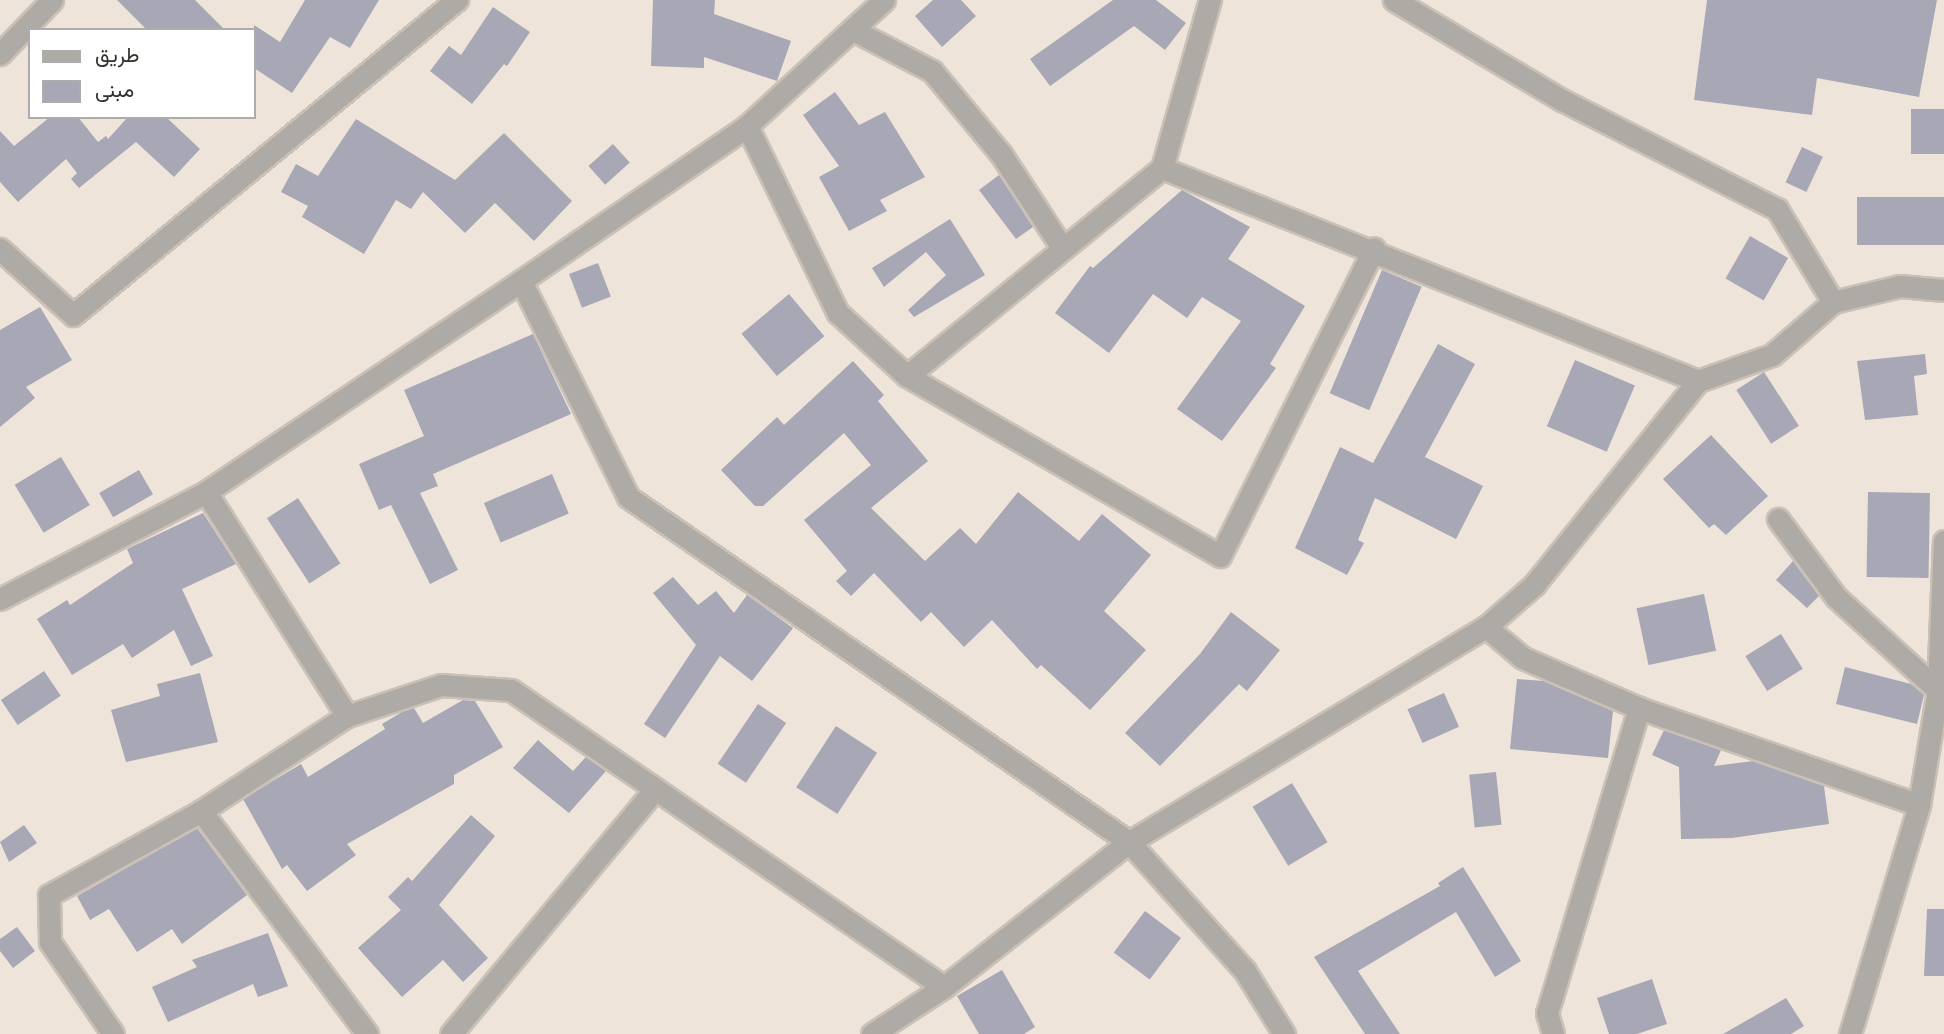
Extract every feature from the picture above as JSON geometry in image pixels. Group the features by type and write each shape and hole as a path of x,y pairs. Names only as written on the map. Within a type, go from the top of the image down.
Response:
{"street":[{"path":"0,54 52,0"},
{"path":"0,249 73,315 457,0"},
{"path":"0,599 206,492 521,281 747,126 855,31 884,0"},
{"path":"907,376 1061,246 1162,168 1210,0"},
{"path":"1394,0 1562,100 1777,209 1833,302"},
{"path":"855,31 932,71 1001,154 1061,246"},
{"path":"747,126 838,313 907,376 1220,555 1374,248"},
{"path":"1162,168 1374,248 1698,381"},
{"path":"521,281 628,497 1129,842 1245,971 1284,1034"},
{"path":"872,1034 944,987 1129,842 1486,627 1534,585 1698,381 1772,355 1833,302 1900,286 1944,290"},
{"path":"206,492 347,716"},
{"path":"1778,519 1836,597 1938,690"},
{"path":"1850,1034 1919,805 1938,690 1944,541"},
{"path":"1486,627 1523,659 1639,708 1919,805"},
{"path":"113,1034 50,942 49,895 201,811 347,716 441,685 512,691 944,987"},
{"path":"1553,1034 1547,1013 1639,708"},
{"path":"451,1034 655,789"},
{"path":"201,811 367,1034"}],"building":[{"path":"117,0 195,0 223,28 145,28"},
{"path":"305,0 379,0 350,48 330,37 292,93 256,69 254,25 280,42"},
{"path":"653,0 715,0 714,14 791,41 777,81 704,57 704,68 651,66"},
{"path":"933,0 961,0 976,16 942,47 915,16"},
{"path":"1113,0 1156,0 1186,23 1165,50 1134,26 1050,86 1030,59"},
{"path":"1707,0 1937,0 1919,97 1817,78 1812,115 1694,100"},
{"path":"493,7 530,32 507,66 504,64 472,104 430,71 449,46 461,55"},
{"path":"835,92 859,125 885,112 925,177 880,200 887,211 849,231 819,177 839,166 803,115"},
{"path":"1911,109 1944,109 1944,154 1911,154"},
{"path":"48,119 80,119 98,142 106,136 108,139 126,119 168,119 200,149 174,177 136,142 79,188 71,179 77,173 66,159 18,202 0,182 0,131 14,146"},
{"path":"356,119 455,180 504,133 572,201 534,241 495,203 465,233 423,192 411,209 396,200 364,254 302,217 308,206 281,192 296,164 318,176"},
{"path":"613,144 630,163 605,185 588,166"},
{"path":"1802,147 1823,157 1806,192 1786,182"},
{"path":"999,175 1033,227 1016,239 979,190"},
{"path":"1182,190 1250,227 1228,259 1305,306 1270,364 1276,368 1222,441 1177,409 1241,321 1202,297 1187,318 1153,294 1109,353 1055,313 1090,266 1093,268"},
{"path":"1857,197 1944,197 1944,245 1857,245"},
{"path":"950,219 985,275 914,317 908,310 946,275 926,252 884,287 872,268"},
{"path":"1750,236 1788,258 1764,300 1726,278"},
{"path":"598,263 611,297 582,308 569,274"},
{"path":"1382,270 1422,287 1369,410 1330,393"},
{"path":"789,294 824,336 777,376 742,334"},
{"path":"40,307 72,360 26,387 35,398 0,427 0,330"},
{"path":"533,334 571,414 433,474 438,486 420,493 458,570 430,584 391,505 379,510 359,464 424,436 404,390"},
{"path":"1438,344 1475,364 1425,457 1483,486 1456,539 1375,498 1358,540 1364,543 1347,575 1295,548 1340,447 1373,463"},
{"path":"1925,354 1927,374 1914,376 1918,415 1865,420 1857,361"},
{"path":"1575,360 1635,385 1607,452 1547,426"},
{"path":"853,361 884,395 878,401 928,461 871,508 925,561 960,528 976,544 1018,492 1079,541 1102,514 1151,555 1104,611 1146,650 1090,710 1041,665 1037,669 992,620 964,647 931,612 921,622 874,573 851,596 836,581 847,571 804,520 871,465 844,433 763,506 755,506 721,470 777,417 784,425"},
{"path":"1764,372 1799,426 1771,444 1736,390"},
{"path":"1711,435 1768,496 1726,535 1714,524 1709,528 1663,479"},
{"path":"61,457 90,505 44,533 15,485"},
{"path":"139,470 153,494 113,517 99,493"},
{"path":"552,474 569,514 501,542 484,503"},
{"path":"1868,492 1930,493 1929,578 1867,577"},
{"path":"298,498 340,563 309,584 267,518"},
{"path":"203,513 236,564 182,589 213,656 191,666 174,630 132,658 123,644 72,675 37,619 67,600 70,605 133,563 127,549"},
{"path":"1793,561 1819,596 1807,608 1776,580"},
{"path":"673,577 698,605 716,591 734,613 747,595 793,628 752,681 720,656 665,738 644,724 696,645 653,593"},
{"path":"1704,594 1716,651 1649,665 1637,608"},
{"path":"1231,612 1280,650 1247,691 1239,684 1160,766 1125,733 1200,654"},
{"path":"1781,634 1803,669 1767,691 1745,656"},
{"path":"1845,667 1911,684 1924,695 1917,724 1836,704"},
{"path":"44,671 61,696 18,725 1,700"},
{"path":"200,673 218,742 126,762 111,710 160,696 157,684"},
{"path":"1517,679 1544,681 1613,711 1608,758 1510,749"},
{"path":"1444,693 1459,727 1423,743 1407,709"},
{"path":"463,700 475,701 503,747 454,775 454,784 347,844 356,855 307,891 287,865 282,869 243,799 301,764 308,777 385,729 382,724 402,712 414,708 423,723"},
{"path":"758,704 786,723 746,783 718,764"},
{"path":"836,726 877,753 837,814 796,787"},
{"path":"1664,730 1721,750 1714,766 1753,761 1824,786 1829,824 1732,838 1681,839 1679,767 1652,755"},
{"path":"538,740 573,771 586,757 606,771 569,813 513,768"},
{"path":"1496,772 1502,825 1475,828 1469,775"},
{"path":"1292,783 1328,842 1288,866 1253,807"},
{"path":"471,815 495,836 439,905 488,958 463,982 443,960 402,997 358,948 401,910 388,897 408,877 412,881"},
{"path":"24,825 37,843 9,862 0,842"},
{"path":"197,828 247,895 182,944 172,929 137,952 109,909 90,920 77,896"},
{"path":"1463,867 1521,961 1495,977 1456,912 1358,971 1400,1034 1365,1034 1314,957 1440,886 1438,883"},
{"path":"1927,909 1944,909 1944,976 1924,976"},
{"path":"1145,911 1181,938 1150,980 1114,953"},
{"path":"17,927 35,951 13,968 0,951 0,939"},
{"path":"268,933 288,986 258,997 253,984 168,1022 152,987 197,967 192,960"},
{"path":"1002,970 1035,1027 1024,1034 979,1034 957,996"},
{"path":"1652,979 1667,1024 1637,1034 1609,1034 1597,998"},
{"path":"1786,998 1804,1026 1791,1034 1723,1034"}]}
